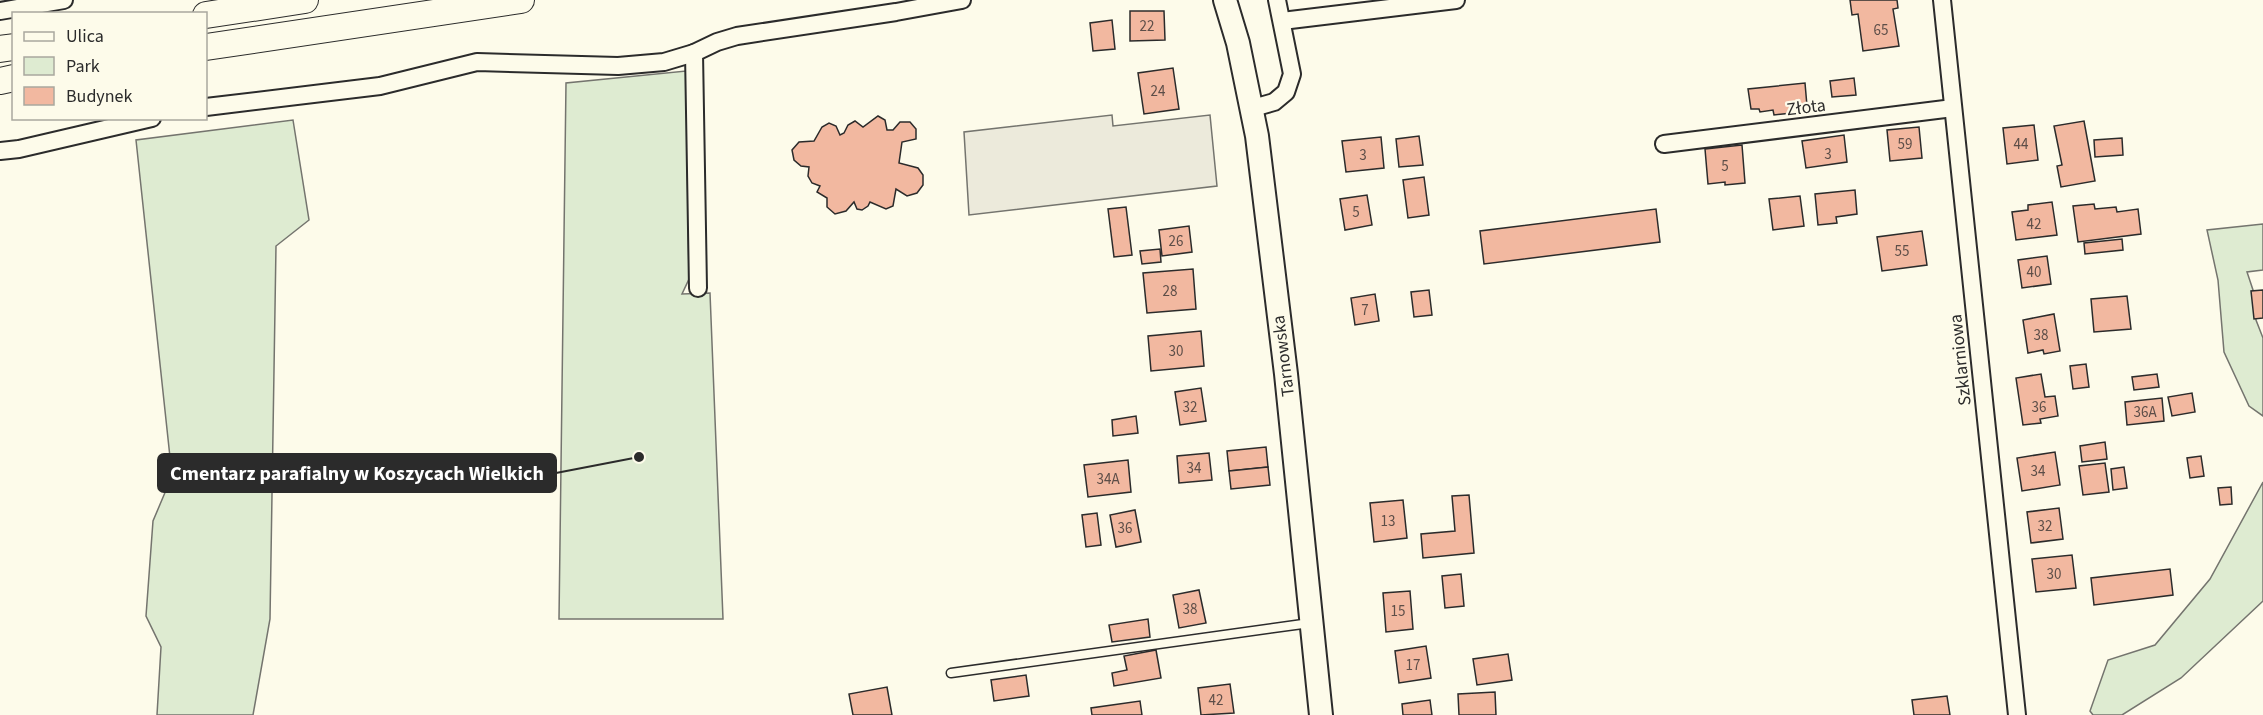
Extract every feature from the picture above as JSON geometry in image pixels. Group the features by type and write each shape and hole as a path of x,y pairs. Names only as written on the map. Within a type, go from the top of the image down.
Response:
{"main road":[{"path":"207,15 304,0"},
{"path":"207,47 521,0"}],"street":[{"path":"0,11 64,0"},
{"path":"207,107 380,86 477,62 618,66 664,62 737,36 962,0"},
{"name":"Tarnowska","path":"1225,0 1253,108 1286,374 1321,715"},
{"path":"1253,108 1274,102 1286,92 1292,74 1277,0"},
{"path":"1282,21 1456,0"},
{"name":"Szklarniowa","path":"1942,0 2018,715"},
{"path":"694,53 698,288"},
{"name":"Złota","path":"1664,144 1953,108"},
{"path":"0,151 19,149 143,120"}],"lane":[{"path":"951,672 1310,623"}],"green space":[{"path":"686,71 689,279 682,294 710,293 723,619 559,619 566,83"},
{"path":"293,120 309,220 276,246 270,619 253,715 157,715 161,647 146,616 153,521 172,476 136,140"},
{"path":"2263,224 2263,270 2247,272 2254,293 2256,320 2263,338 2263,416 2249,406 2224,352 2218,280 2207,230"},
{"path":"2263,482 2263,601 2181,678 2122,715 2093,715 2090,711 2108,660 2155,645 2210,579"}],"shaded area":[{"path":"1112,115 1113,126 1210,115 1217,186 969,215 964,132"}],"building":[{"path":"1850,0 1897,0 1898,8 1893,9 1899,46 1863,51 1858,14 1852,15"},
{"path":"1130,11 1164,11 1165,40 1130,41"},
{"path":"1112,20 1115,49 1093,51 1090,23"},
{"path":"1173,68 1179,109 1144,114 1138,73"},
{"path":"1854,78 1856,95 1832,97 1830,81"},
{"path":"1805,83 1807,106 1791,108 1792,113 1774,115 1773,110 1760,112 1759,109 1751,109 1748,89"},
{"path":"878,116 885,120 887,130 893,130 900,122 910,122 916,129 916,139 902,142 899,163 918,168 923,175 923,185 917,193 907,196 896,189 893,206 886,209 870,202 862,210 857,209 854,202 846,211 835,214 827,207 827,198 817,192 820,186 812,183 808,176 809,167 801,166 794,160 792,150 799,142 814,141 822,127 829,123 836,126 840,135 844,133 848,125 855,121 863,127"},
{"path":"2084,121 2095,181 2061,187 2057,166 2062,165 2054,126"},
{"path":"2034,125 2038,160 2007,164 2003,128"},
{"path":"1919,127 1922,158 1890,161 1887,130"},
{"path":"1844,135 1847,162 1806,168 1802,141"},
{"path":"1419,136 1423,165 1399,167 1396,139"},
{"path":"1381,137 1384,168 1346,172 1342,141"},
{"path":"2122,138 2123,155 2095,157 2094,140"},
{"path":"1742,145 1745,183 1708,184 1705,149"},
{"path":"1424,177 1429,215 1408,218 1403,180"},
{"path":"1855,190 1857,214 1836,217 1837,223 1818,225 1815,194"},
{"path":"1367,195 1372,225 1345,230 1340,199"},
{"path":"1800,196 1804,226 1773,230 1769,199"},
{"path":"2052,202 2057,235 2016,240 2012,212 2028,210 2028,205"},
{"path":"2094,204 2095,209 2116,207 2117,212 2138,209 2141,234 2078,242 2073,206"},
{"path":"1126,207 1132,255 1114,257 1108,209"},
{"path":"1656,209 1660,242 1484,264 1480,231"},
{"path":"1189,226 1192,252 1162,256 1159,230"},
{"path":"1922,231 1927,265 1882,271 1877,237"},
{"path":"2122,239 2123,250 2085,254 2084,243"},
{"path":"1160,249 1161,262 1142,264 1140,251"},
{"path":"2047,256 2051,284 2022,288 2018,260"},
{"path":"1193,269 1196,309 1147,313 1143,273"},
{"path":"1429,290 1432,315 1414,317 1411,292"},
{"path":"2263,290 2263,318 2254,319 2251,291"},
{"path":"1375,294 1379,321 1355,325 1351,298"},
{"path":"2127,296 2131,329 2094,332 2091,299"},
{"path":"2054,314 2060,351 2044,354 2043,350 2028,353 2023,320"},
{"path":"1201,331 1204,366 1151,371 1148,336"},
{"path":"2086,364 2089,387 2073,389 2070,366"},
{"path":"2041,374 2045,397 2055,396 2058,416 2040,419 2041,423 2023,425 2016,378"},
{"path":"2157,374 2159,387 2134,390 2132,377"},
{"path":"1201,388 1206,421 1180,425 1175,392"},
{"path":"2192,393 2195,412 2172,416 2168,397"},
{"path":"2162,398 2164,421 2127,425 2125,402"},
{"path":"1136,416 1138,433 1113,436 1112,420"},
{"path":"2105,442 2107,459 2082,462 2080,446"},
{"path":"1266,447 1268,467 1229,471 1227,451"},
{"path":"2055,452 2060,485 2022,491 2017,458"},
{"path":"1209,453 1212,480 1179,483 1177,456"},
{"path":"2201,456 2204,476 2190,478 2187,458"},
{"path":"1128,460 1131,492 1088,497 1084,465"},
{"path":"2105,463 2109,492 2083,495 2079,466"},
{"path":"1268,467 1270,485 1231,489 1229,471"},
{"path":"2124,467 2127,488 2113,490 2111,469"},
{"path":"2231,487 2232,504 2220,505 2218,488"},
{"path":"1469,495 1474,553 1423,558 1421,534 1455,531 1452,496"},
{"path":"1403,500 1407,538 1374,542 1370,503"},
{"path":"2059,508 2063,539 2031,543 2027,512"},
{"path":"1135,510 1141,542 1116,547 1110,515"},
{"path":"1097,513 1101,545 1086,547 1082,515"},
{"path":"2072,555 2076,588 2036,592 2032,559"},
{"path":"2170,569 2173,595 2094,605 2091,578"},
{"path":"1461,574 1464,606 1445,608 1442,576"},
{"path":"1199,590 1206,623 1179,628 1173,595"},
{"path":"1410,591 1413,629 1386,632 1383,593"},
{"path":"1148,619 1150,637 1112,642 1109,625"},
{"path":"1426,646 1431,678 1399,683 1395,651"},
{"path":"1156,650 1161,678 1114,686 1112,673 1127,670 1124,656"},
{"path":"1508,654 1512,680 1477,685 1473,659"},
{"path":"1026,675 1029,696 994,701 991,680"},
{"path":"1230,684 1234,713 1201,715 1198,688"},
{"path":"887,687 892,715 853,715 849,694"},
{"path":"1495,692 1496,715 1459,715 1458,694"},
{"path":"1947,696 1950,715 1914,715 1912,700"},
{"path":"1430,700 1432,715 1403,715 1402,704"},
{"path":"1140,701 1142,715 1092,715 1091,708"}],"place":[{"name":"Cmentarz parafialny w Koszycach Wielkich","path":"639,457"}]}
